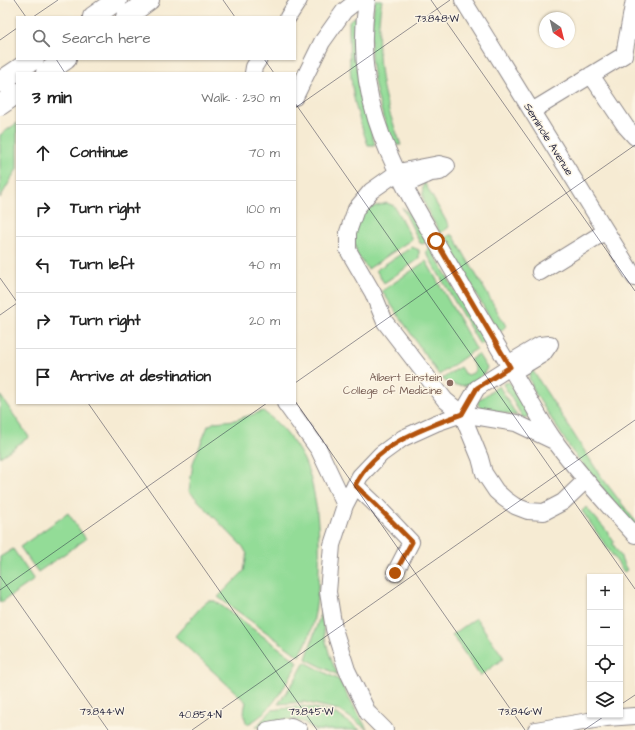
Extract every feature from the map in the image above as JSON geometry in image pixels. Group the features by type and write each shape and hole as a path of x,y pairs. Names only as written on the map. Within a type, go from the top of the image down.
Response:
{"main road":[{"path":"94,16 117,0"},
{"path":"127,16 149,0"},
{"path":"0,82 33,60"},
{"path":"47,72 65,60"},
{"path":"0,105 16,94"}],"street":[{"path":"289,16 299,0"},
{"path":"296,95 322,42 344,11 358,0"},
{"path":"367,0 364,43 366,74 375,117 387,152 510,368 556,442 586,480 635,535"},
{"name":"Seminole Avenue","path":"463,0 635,278"},
{"path":"532,111 591,75 630,57 634,0"},
{"path":"253,72 254,67 258,60"},
{"path":"591,75 626,127 635,137"},
{"path":"401,178 371,191 356,209 348,232 348,250 373,293 385,322 445,400 462,414 480,458 484,473 496,491 515,506 528,511 544,512 564,502 586,480"},
{"path":"540,272 606,231"},
{"path":"462,414 477,388 510,368"},
{"path":"286,404 319,450 345,505"},
{"path":"385,730 368,713 347,670 333,622 328,592 332,545 345,505 360,476 381,454 403,438 436,423 462,414 516,423 556,442"},
{"path":"355,485 412,542 395,573"},
{"path":"536,730 593,725 606,718 635,716"},
{"path":"268,730 291,726 299,730"}],"green space":[{"path":"375,0 382,0 379,23 379,50 383,90 401,145 393,145 380,107 373,77 371,42"},
{"path":"356,17 357,65 361,94 375,145 368,145 362,129 353,93 350,62 349,21"},
{"path":"16,124 16,171 0,198 0,135"},
{"path":"424,182 449,226 440,233 424,202"},
{"path":"387,203 394,206 412,239 368,269 357,255 353,235 362,214 369,208"},
{"path":"402,207 411,215 427,241 423,244 420,243"},
{"path":"450,235 453,235 506,326 499,333 444,239"},
{"path":"412,247 419,250 419,259 384,283 376,270"},
{"path":"430,247 485,342 480,345 427,254 426,251"},
{"path":"426,261 476,349 439,375 382,291"},
{"path":"478,354 487,368 473,383 461,386 448,383 442,379 460,367 464,373 468,375 473,373 475,367 470,360"},
{"path":"531,368 600,475 635,521 635,528 572,451 535,393 529,378"},
{"path":"508,382 529,413 527,417 523,418 503,384"},
{"path":"499,386 517,416 480,407 477,402"},
{"path":"0,395 29,437 0,457"},
{"path":"263,411 275,421 296,446 304,460 315,498 319,544 318,592 311,631 299,656 218,597 244,571 247,554 243,547 189,491 193,463 208,426 215,422 235,420"},
{"path":"586,507 606,530 614,542 613,544 627,570 624,572 582,511"},
{"path":"68,513 86,539 38,572 20,547"},
{"path":"13,549 34,580 0,603 0,557"},
{"path":"208,601 215,601 298,662 277,698 263,714 247,724 244,713 246,702 175,636"},
{"path":"321,613 327,645 338,675 306,659"},
{"path":"476,618 504,658 480,676 452,635"},
{"path":"305,662 339,680 367,729 339,710 304,702 278,704 295,680"},
{"path":"302,706 328,711 338,715 360,730 315,730 303,722 289,719 274,721 256,727 272,710"}],"place":[{"name":"Albert Einstein College of Medicine","path":"450,383"}],"route":[{"path":"395,573 412,542 355,485 360,476 381,454 403,438 436,423 462,414 477,388 510,367 436,241"}]}
